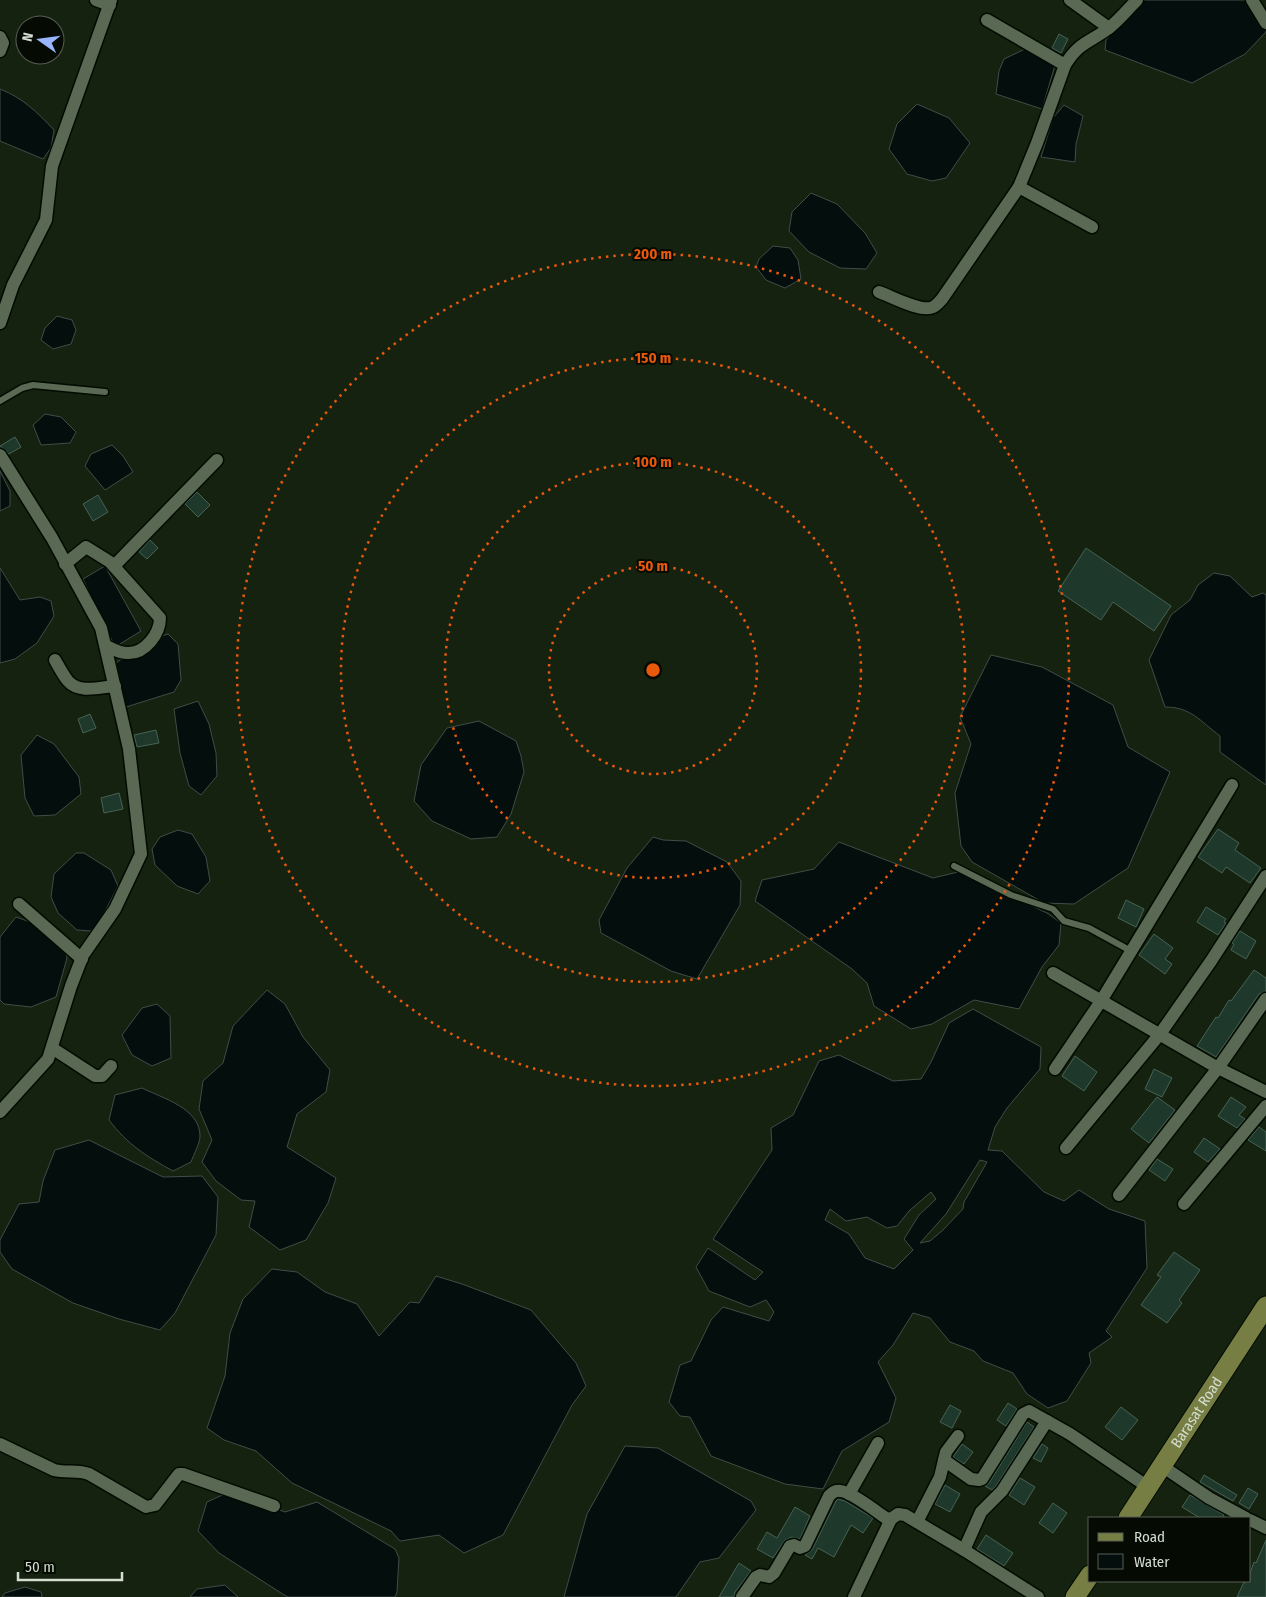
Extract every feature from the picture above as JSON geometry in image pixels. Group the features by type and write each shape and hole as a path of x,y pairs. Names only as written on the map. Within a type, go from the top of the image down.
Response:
{"main road":[{"name":"Barasat Road","path":"1129,1517 1266,1306"}],"street":[{"path":"0,323 13,285 46,220 52,166 110,2 96,0"},
{"path":"1070,0 1109,28"},
{"path":"879,292 926,309 934,307 942,299 1019,187 1070,56 1079,46 1109,28 1137,0"},
{"path":"1252,0 1266,23"},
{"path":"987,20 1065,66"},
{"path":"0,37 3,44 0,51"},
{"path":"1019,187 1092,227"},
{"path":"0,455 52,538 101,628 129,750 141,854 115,909 82,959 71,986 48,1059 0,1112"},
{"path":"114,566 216,460"},
{"path":"66,564 86,547 110,562 160,618 160,625 150,643 131,653 106,646"},
{"path":"56,660 67,680 74,686 84,689 115,686"},
{"path":"1055,1069 1101,1001 1232,785"},
{"path":"1066,1148 1160,1034 1264,882"},
{"path":"19,904 82,959"},
{"path":"1053,973 1218,1068 1266,1092"},
{"path":"1119,1195 1218,1068 1266,999"},
{"path":"52,1048 95,1076 102,1076 111,1066"},
{"path":"1184,1204 1266,1106"},
{"path":"944,1460 970,1479 982,1479 1026,1411 1033,1412 1148,1487"},
{"path":"964,1550 981,1512 1002,1491 1047,1421"},
{"path":"917,1522 940,1477 946,1452 958,1436"},
{"path":"849,1494 878,1443"},
{"path":"0,1444 54,1470 89,1474 146,1507 155,1505 180,1474 274,1506"},
{"path":"1162,1466 1209,1498 1244,1517"},
{"path":"742,1597 756,1577 760,1575 769,1577 774,1573 790,1546 794,1545 800,1548 805,1546 832,1494 840,1490 886,1518 891,1519"},
{"path":"854,1597 891,1519 898,1514 902,1514 964,1550 1038,1597"},
{"path":"1251,1520 1266,1528"}],"lane":[{"path":"0,401 22,388 33,385 104,392"},
{"path":"954,866 1010,895 1053,908 1064,921 1089,928 1131,950"}],"water":[{"path":"1141,0 1247,0 1266,27 1266,32 1245,54 1192,83 1105,50 1106,40"},
{"path":"1025,49 1056,62 1042,109 996,94 999,71 1004,59"},
{"path":"0,89 29,106 54,130 51,148 43,159 0,141"},
{"path":"917,104 949,118 970,143 946,178 932,181 907,174 889,149 897,124"},
{"path":"1064,105 1083,116 1076,144 1075,162 1041,157 1053,118"},
{"path":"811,193 837,204 865,233 877,253 866,269 840,268 809,252 789,231 792,212"},
{"path":"773,246 790,248 798,260 801,279 785,288 766,280 756,267 759,259"},
{"path":"57,316 72,320 76,330 71,344 53,349 41,340 45,328"},
{"path":"45,414 61,417 76,432 70,443 41,445 33,425"},
{"path":"112,445 123,456 133,472 105,490 85,466 91,454"},
{"path":"0,471 10,491 10,506 0,511"},
{"path":"105,566 141,631 115,647 83,579"},
{"path":"0,568 20,600 40,597 51,601 54,616 37,643 15,659 0,663"},
{"path":"1214,573 1230,576 1252,597 1263,593 1266,595 1266,785 1220,752 1220,736 1201,720 1182,709 1165,707 1149,660 1171,615 1190,600 1198,585"},
{"path":"168,634 178,644 181,680 174,692 126,707 116,663 147,641"},
{"path":"991,655 1042,667 1113,705 1128,747 1170,772 1128,868 1074,904 1044,903 972,862 961,846 955,793 971,744 960,717"},
{"path":"198,701 209,724 216,753 217,776 201,795 189,786 180,753 174,709"},
{"path":"479,721 516,741 524,772 511,814 497,837 471,839 432,821 414,801 421,765 447,728"},
{"path":"37,735 54,744 79,777 81,794 55,815 34,816 25,798 21,755"},
{"path":"178,830 192,834 206,857 210,881 198,894 177,886 155,865 152,849 160,837"},
{"path":"653,837 663,840 686,841 727,862 741,881 740,905 697,979 671,971 601,933 599,920 627,868"},
{"path":"839,842 933,878 958,872 1047,913 1061,923 1059,945 1042,967 1019,1009 974,1000 932,1024 911,1029 874,1006 867,983 852,969 755,901 762,880 814,869"},
{"path":"76,853 84,853 111,870 118,886 101,919 91,931 77,930 58,913 51,897 54,874"},
{"path":"16,917 33,923 64,947 67,958 56,997 31,1007 4,1004 0,1000 0,937"},
{"path":"267,990 285,1004 303,1037 330,1070 326,1092 297,1114 287,1147 336,1178 328,1203 306,1240 280,1250 249,1227 255,1201 241,1200 216,1181 202,1162 212,1140 199,1109 203,1081 223,1063 233,1026"},
{"path":"157,1004 170,1016 171,1058 152,1066 132,1055 122,1035 142,1008"},
{"path":"973,1009 1041,1047 1040,1069 1007,1108 995,1127 988,1150 1002,1151 1044,1192 1064,1201 1079,1190 1109,1209 1145,1221 1147,1268 1106,1331 1112,1337 1089,1353 1091,1363 1067,1401 1048,1408 1027,1394 1013,1373 983,1361 974,1351 950,1342 930,1318 913,1313 893,1345 878,1362 896,1398 889,1422 842,1451 823,1489 785,1484 711,1456 690,1417 680,1416 669,1402 680,1365 691,1361 711,1320 723,1307 769,1321 774,1312 766,1300 750,1307 709,1291 696,1267 708,1248 755,1280 763,1272 713,1239 772,1150 771,1128 793,1115 819,1061 839,1055 893,1081 921,1079 949,1023","holes":["980,1160 987,1162 964,1202 963,1209 930,1241 920,1243 946,1214","931,1192 936,1199 919,1215 904,1239 913,1250 894,1269 865,1258 849,1234 825,1220 830,1209 846,1221 867,1217 887,1228 897,1226 909,1211"]},
{"path":"142,1088 178,1105 194,1118 200,1136 191,1162 173,1171 138,1149 109,1120 115,1095"},
{"path":"89,1140 163,1177 202,1176 218,1197 216,1235 175,1313 160,1330 119,1319 73,1303 12,1269 0,1252 0,1240 19,1204 39,1202 43,1181 55,1150"},
{"path":"272,1269 297,1272 325,1292 357,1304 379,1336 410,1302 419,1303 436,1276 531,1310 576,1363 586,1386 572,1405 503,1535 464,1553 439,1535 400,1541 391,1531 292,1483 256,1451 224,1440 207,1428 225,1376 230,1333 243,1299"},
{"path":"625,1446 658,1448 751,1501 756,1510 719,1558 700,1562 676,1597 564,1597 587,1514"},
{"path":"229,1492 285,1512 317,1502 395,1549 399,1558 395,1597 288,1597 281,1593 219,1553 198,1531 207,1502"},
{"path":"225,1585 238,1597 190,1597 197,1589"},
{"path":"25,1587 41,1592 42,1597 2,1597 5,1593"}],"building":[{"path":"1059,34 1068,39 1061,53 1052,48"},
{"path":"15,437 21,447 9,454 0,446"},
{"path":"197,492 210,505 198,517 185,504"},
{"path":"98,495 108,512 93,521 83,504"},
{"path":"150,540 158,548 147,559 139,552"},
{"path":"1086,548 1171,606 1154,631 1113,602 1101,620 1058,591"},
{"path":"90,714 96,728 83,733 78,719"},
{"path":"156,730 159,743 137,747 134,735"},
{"path":"119,793 123,809 104,813 101,798"},
{"path":"1218,829 1239,843 1235,850 1261,868 1250,883 1226,867 1222,873 1198,857"},
{"path":"1126,900 1144,909 1136,927 1118,918"},
{"path":"1206,907 1226,919 1224,922 1226,923 1218,935 1197,922"},
{"path":"1240,931 1256,941 1246,959 1231,950 1234,944 1232,943"},
{"path":"1154,934 1173,948 1165,959 1172,964 1165,974 1139,955"},
{"path":"1254,970 1266,978 1266,991 1259,994 1216,1057 1197,1046 1216,1017 1218,1018 1229,1000 1231,1001"},
{"path":"1075,1056 1097,1072 1084,1091 1062,1076"},
{"path":"1154,1069 1172,1078 1162,1097 1145,1089"},
{"path":"1157,1097 1175,1110 1149,1143 1131,1129"},
{"path":"1231,1097 1246,1107 1239,1115 1245,1119 1237,1128 1218,1116"},
{"path":"1259,1127 1266,1132 1266,1151 1248,1140"},
{"path":"1204,1138 1220,1149 1208,1162 1194,1152"},
{"path":"1157,1159 1173,1169 1165,1181 1149,1170"},
{"path":"1174,1252 1200,1270 1179,1300 1182,1303 1167,1323 1141,1305 1161,1277 1157,1275"},
{"path":"1008,1403 1017,1409 1006,1426 997,1420"},
{"path":"950,1405 961,1411 952,1428 940,1422"},
{"path":"1121,1407 1138,1420 1122,1440 1105,1427"},
{"path":"1027,1422 1034,1427 996,1486 992,1490 985,1486 989,1483"},
{"path":"962,1444 973,1452 964,1464 953,1457"},
{"path":"1042,1444 1048,1448 1041,1462 1033,1458"},
{"path":"1204,1475 1237,1495 1233,1501 1200,1482"},
{"path":"1020,1478 1035,1487 1024,1505 1009,1495"},
{"path":"945,1485 960,1494 950,1512 935,1504"},
{"path":"1248,1488 1258,1494 1249,1509 1239,1503"},
{"path":"1190,1495 1224,1515 1223,1517 1198,1517 1182,1507"},
{"path":"838,1499 845,1501 873,1518 863,1533 851,1525 834,1557 818,1548 812,1559 805,1555 812,1550"},
{"path":"1053,1503 1067,1513 1053,1533 1039,1523"},
{"path":"795,1507 810,1516 800,1539 792,1537 785,1540 773,1558 757,1549 767,1532 777,1538"},
{"path":"986,1535 1013,1553 1004,1566 977,1549"},
{"path":"1266,1540 1266,1597 1237,1597 1244,1582 1251,1582 1251,1570 1254,1562 1256,1563"},
{"path":"739,1563 751,1571 735,1592 734,1597 719,1597"}]}
